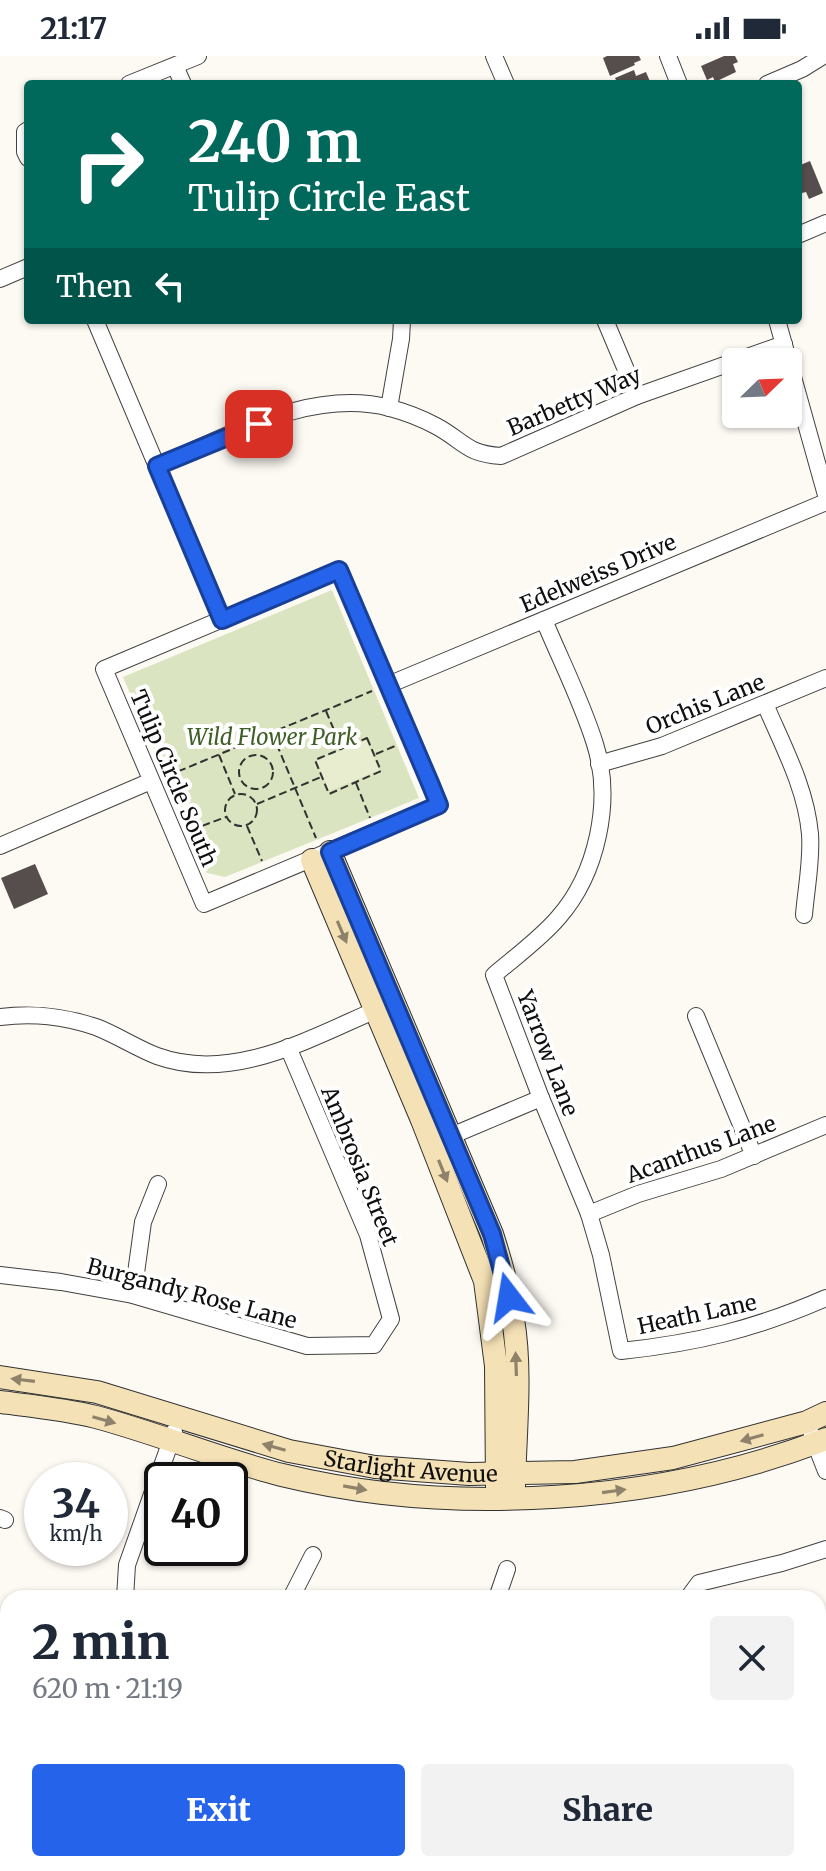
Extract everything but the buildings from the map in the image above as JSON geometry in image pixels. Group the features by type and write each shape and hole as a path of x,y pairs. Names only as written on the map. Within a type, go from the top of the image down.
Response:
{"street":[{"path":"139,80 198,56"},
{"path":"494,56 504,80"},
{"path":"668,56 677,80"},
{"path":"776,80 823,56"},
{"path":"175,66 181,80"},
{"path":"802,233 826,223"},
{"path":"0,279 24,269"},
{"path":"97,324 222,620 339,570 439,805 268,877"},
{"path":"389,408 402,324"},
{"path":"607,324 637,396"},
{"path":"778,324 826,495"},
{"name":"Barbetty Way","path":"157,466 285,413 336,403 389,408 435,426 479,454 501,456 637,396 784,344"},
{"name":"Edelweiss Drive","path":"388,685 826,502"},
{"name":"Tulip Circle South","path":"222,620 104,669 158,779 175,837 204,904 268,877"},
{"name":"Yarrow Lane","path":"544,620 591,732 599,764 601,816 594,850 576,893 558,919 494,975 589,1214 604,1267 621,1351"},
{"name":"Orchis Lane","path":"599,764 662,746 826,678"},
{"path":"765,704 795,774 807,815 810,855 804,915"},
{"path":"0,846 158,779"},
{"path":"321,856 384,1007 485,1281 506,1473"},
{"path":"0,1017 34,1013 95,1027 159,1057 207,1064 249,1060 384,1007"},
{"path":"384,1007 451,1136 492,1234 504,1273 514,1322 517,1372 505,1497"},
{"path":"696,1016 754,1156"},
{"name":"Ambrosia Street","path":"288,1047 368,1235 391,1319 374,1345"},
{"path":"451,1136 541,1098"},
{"name":"Acanthus Lane","path":"589,1214 638,1194 721,1169 826,1125"},
{"path":"133,1295 143,1222 158,1184"},
{"name":"Burgandy Rose Lane","path":"0,1275 133,1295 307,1346 374,1345"},
{"name":"Heath Lane","path":"621,1351 669,1346 741,1331 826,1298"},
{"name":"Starlight Avenue","path":"0,1377 97,1392 289,1451 375,1467 469,1474 575,1472 673,1458 819,1429"},
{"name":"Starlight Avenue","path":"0,1402 92,1416 283,1475 372,1491 469,1499 578,1496 677,1482 755,1462 819,1429"},
{"path":"125,1590 127,1565 179,1418"},
{"path":"819,1429 826,1471"},
{"path":"694,1590 699,1583 826,1549"},
{"path":"295,1590 313,1555"},
{"path":"500,1590 507,1569"}],"path":[{"path":"158,779 388,685"},
{"path":"325,710 342,749"},
{"path":"271,732 321,856"},
{"path":"367,738 381,771 329,794 315,760 342,749 367,738"},
{"path":"374,755 411,739"},
{"path":"218,754 235,794"},
{"path":"249,756 265,757 272,766 272,778 263,788 248,788 240,779 240,763 249,756"},
{"path":"256,804 322,777"},
{"path":"230,783 240,779"},
{"path":"356,782 370,818"},
{"path":"235,794 247,794 256,804 255,818 247,825 236,826 226,817 225,804 235,794"},
{"path":"175,837 226,817"},
{"path":"247,825 268,877"}],"green space":[{"name":"Wild Flower Park","path":"332,590 419,798 225,877 207,873 123,677"},
{"path":"366,740 379,770 329,791 317,761"}],"route":[{"path":"259,424 157,466 222,620 339,570 430,783 439,805 330,852 492,1234 509,1297"}]}
